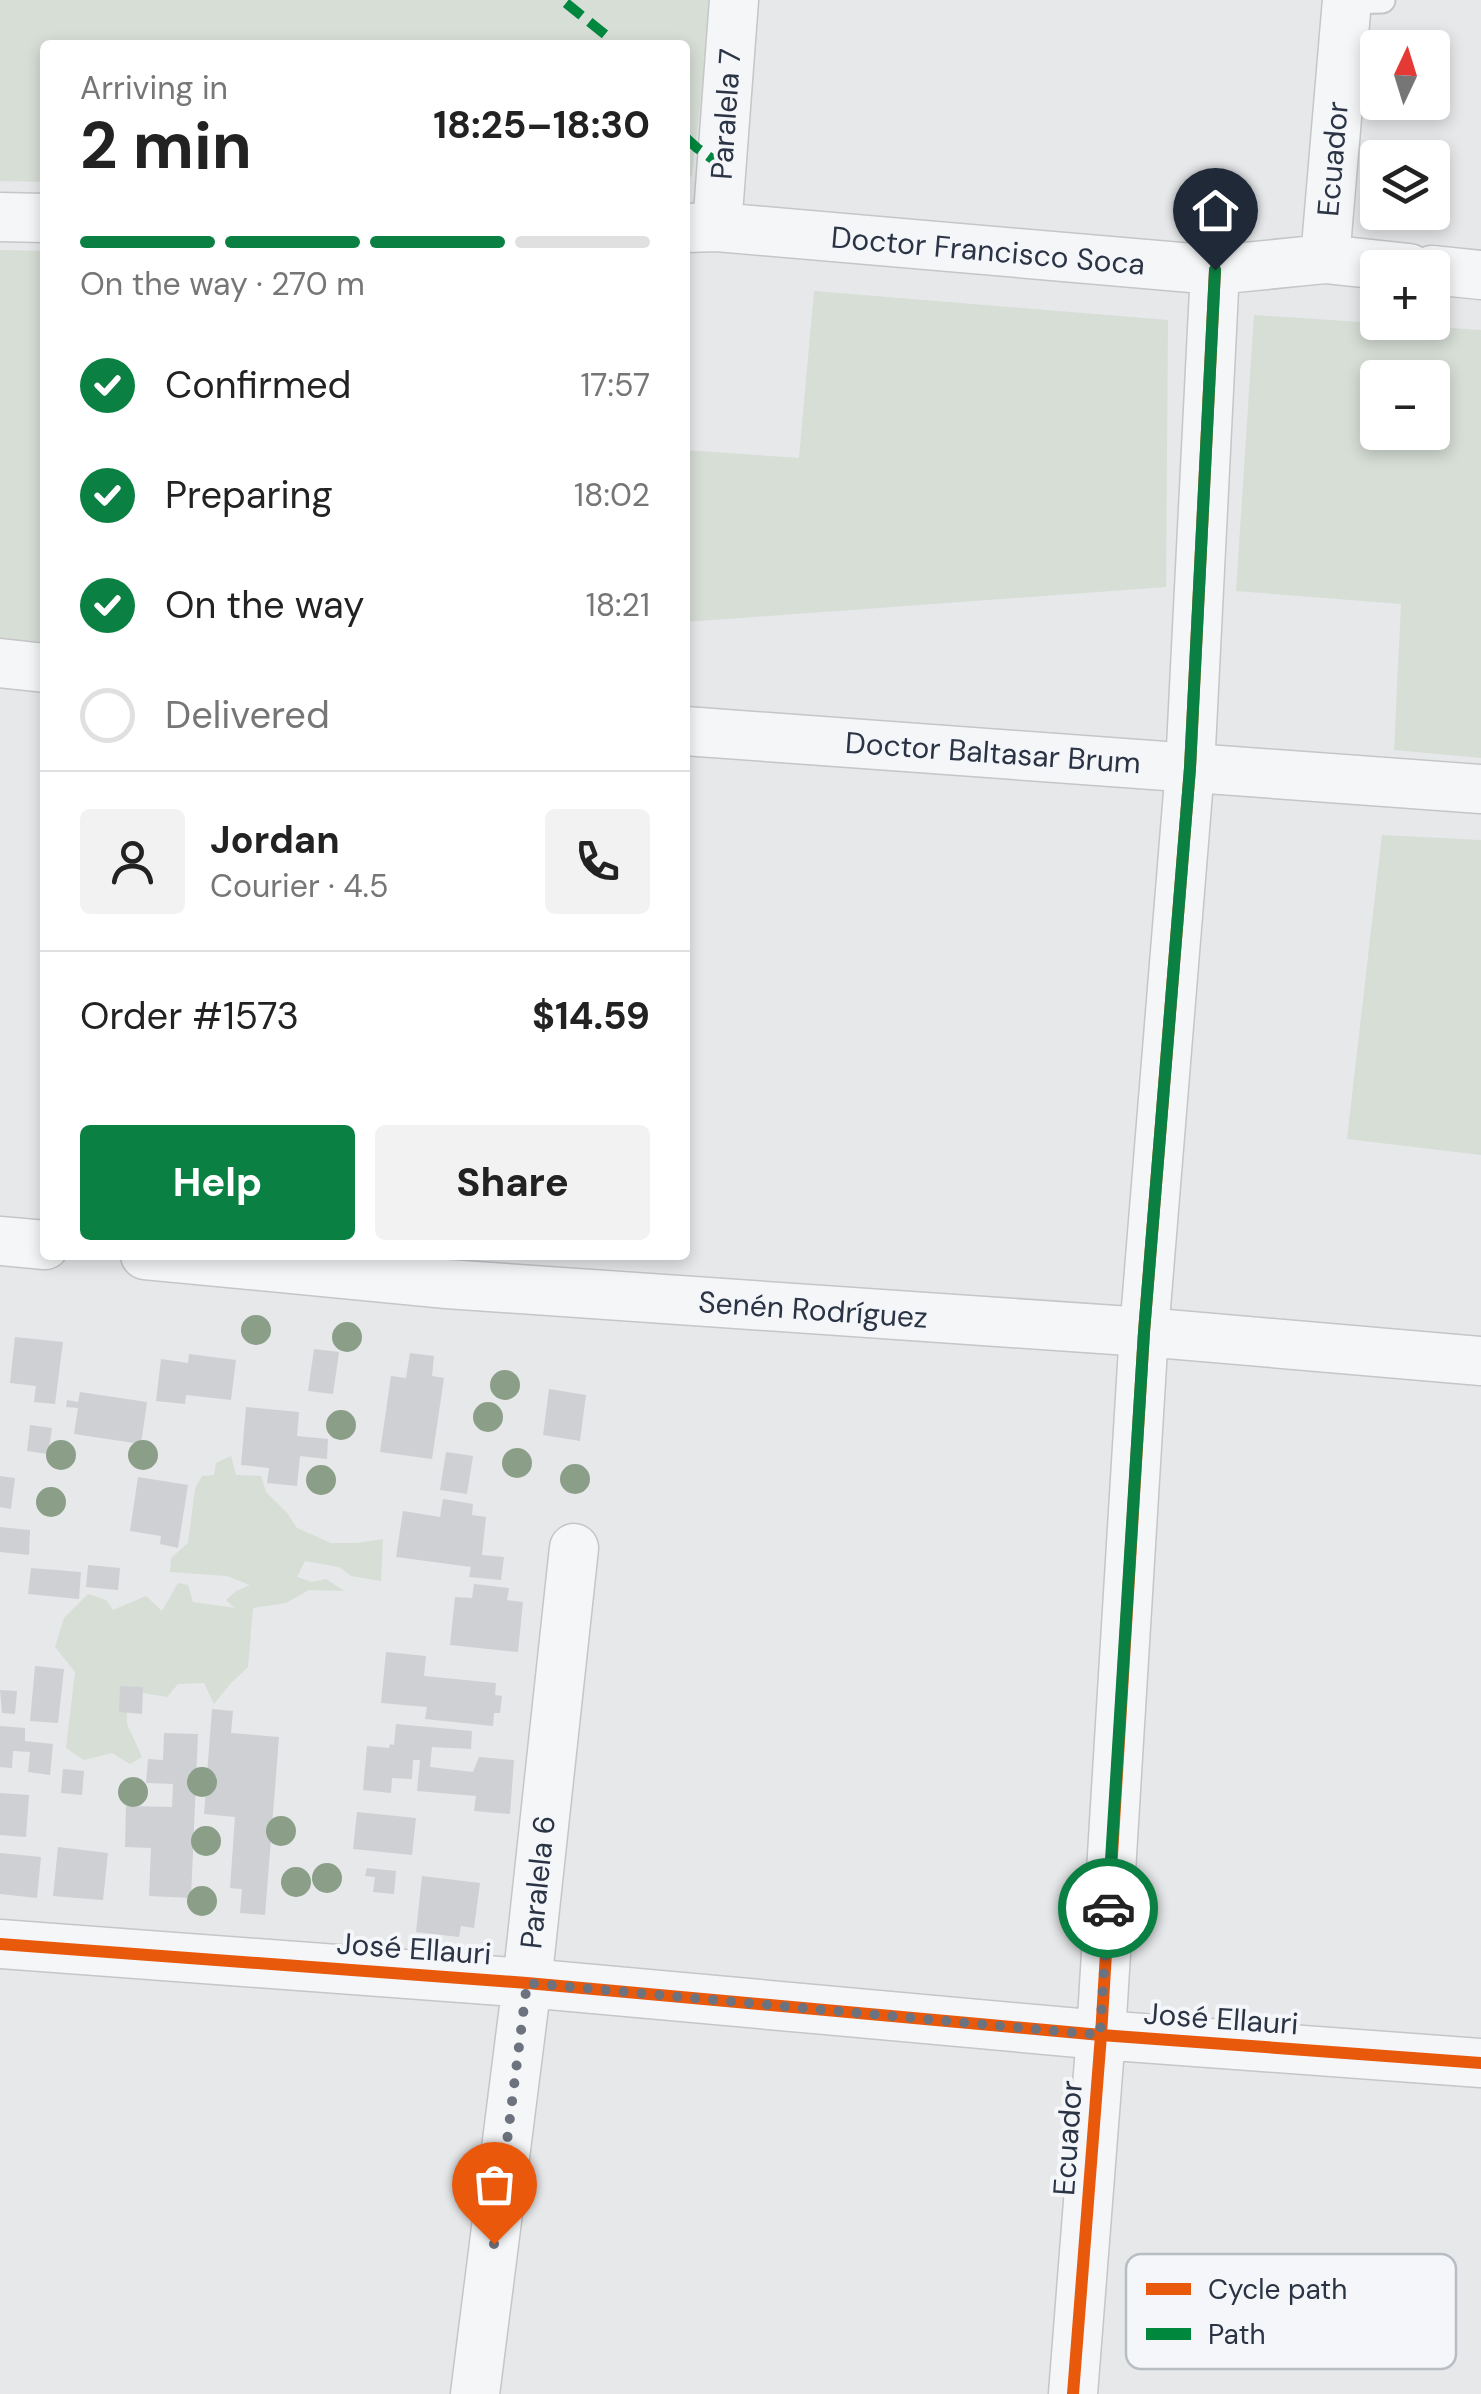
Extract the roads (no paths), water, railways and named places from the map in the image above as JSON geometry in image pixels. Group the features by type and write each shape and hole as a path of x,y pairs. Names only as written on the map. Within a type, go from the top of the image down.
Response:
{"street":[{"name":"Paralela 7","path":"701,228 734,0"},
{"name":"Ecuador","path":"1325,259 1347,0"},
{"path":"0,217 40,218"},
{"name":"Doctor Francisco Soca","path":"701,228 1215,270 1325,259 1360,263"},
{"name":"Ecuador","path":"1073,2394 1144,1332 1190,768 1215,270"},
{"path":"1450,272 1481,275"},
{"path":"0,663 40,667"},
{"name":"Doctor Baltasar Brum","path":"690,731 1481,789"},
{"path":"0,1241 40,1245"},
{"name":"Senén Rodríguez","path":"246,1260 449,1270 1481,1361"},
{"name":"Paralela 6","path":"475,2394 527,1983 574,1548"},
{"name":"José Ellauri","path":"0,1944 527,1983 1100,2035 1481,2063"}],"lane":[{"path":"1347,0 1382,0"}]}
